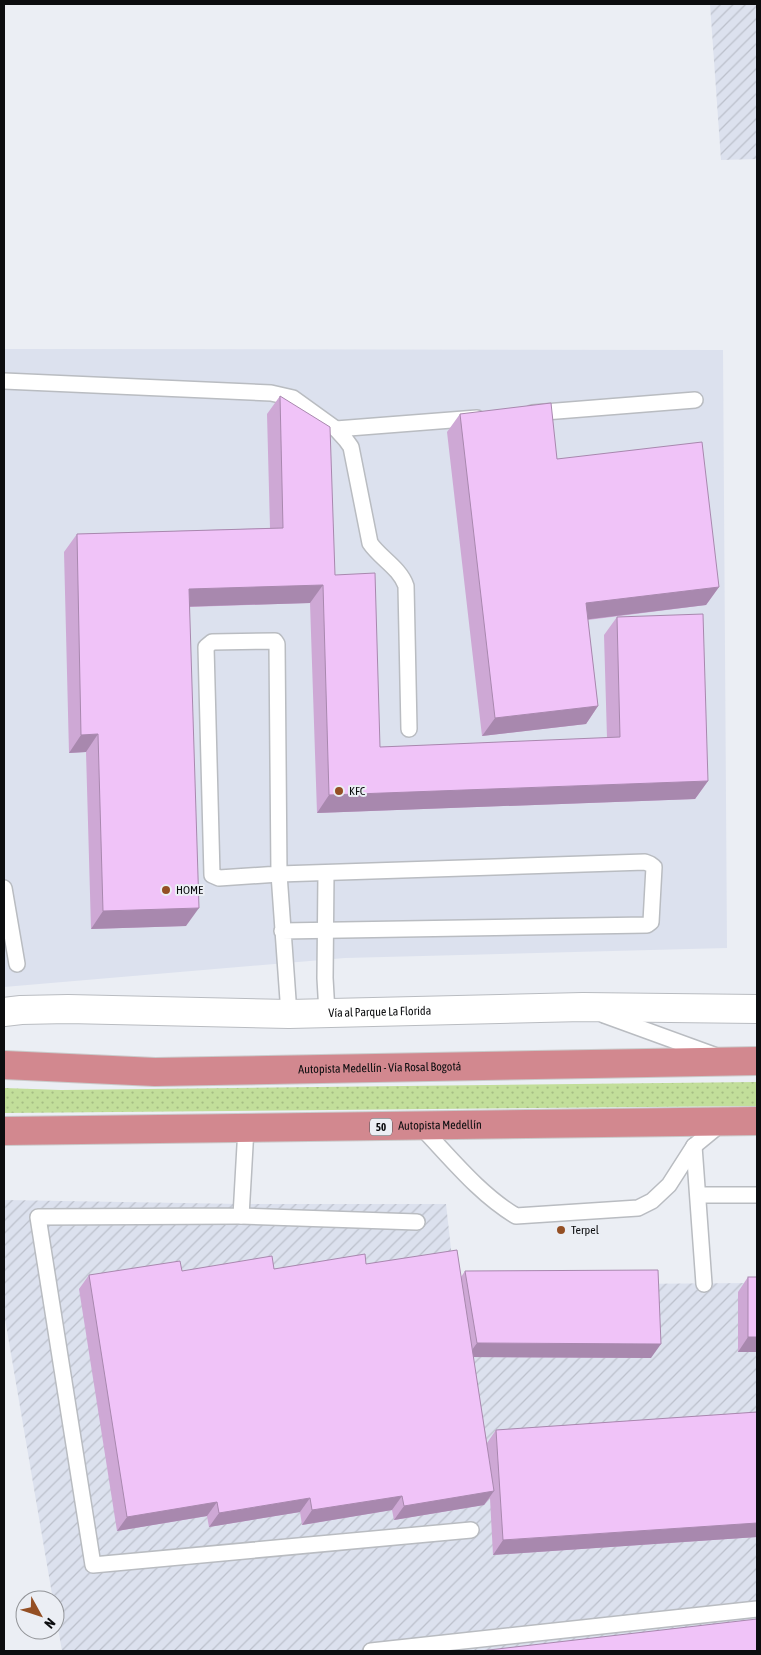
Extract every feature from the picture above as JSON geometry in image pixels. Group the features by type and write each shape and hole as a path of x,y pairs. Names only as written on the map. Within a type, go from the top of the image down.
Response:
{"highway":[{"name":"Autopista Medellín - Vía Rosal Bogotá","path":"4,1065 155,1072 744,1061"},
{"name":"Autopista Medellín","path":"4,1131 757,1121"}],"street":[{"name":"Vía al Parque La Florida","path":"4,1012 68,1009 289,1014 583,1007 757,1010"}],"lane":[{"path":"4,381 271,393 293,398 336,429 351,447 370,543 400,574 406,586 409,729"},
{"path":"520,414 695,400"},
{"path":"336,429 491,416"},
{"path":"282,931 647,925 651,922 654,867 646,862 279,874 220,878 212,875 206,647 212,642 275,641 277,644 279,874 282,931 289,1014"},
{"path":"326,873 325,978 327,1013"},
{"path":"4,888 17,964"},
{"path":"583,1007 744,1061"},
{"path":"420,1126 471,1179 500,1206 516,1216 638,1208 652,1201 669,1185 694,1146 724,1121"},
{"path":"241,1216 246,1128"},
{"path":"694,1146 704,1284"},
{"path":"699,1196 757,1195"},
{"path":"417,1222 241,1216 38,1217 93,1566 471,1530"},
{"path":"371,1651 757,1609"}],"shaded area":[{"path":"710,4 757,4 757,159 721,160"},
{"path":"4,349 723,350 727,948 345,958 4,987"},
{"path":"4,1200 241,1204 446,1204 455,1285 757,1283 757,1651 62,1651 60,1640 65,1640 65,1590 51,1590 4,1313"}],"green space":[{"path":"757,1082 757,1106 4,1113 4,1088 61,1090"}],"building":[{"path":"280,396 330,427 335,575 375,573 380,747 620,737 617,617 703,614 708,781 329,795 323,585 189,589 199,908 103,911 98,734 81,735 77,534 283,528"},
{"path":"551,403 557,459 702,442 719,587 586,603 598,706 495,718 460,414"},
{"path":"457,1250 494,1491 404,1506 402,1496 312,1510 310,1498 219,1513 217,1502 127,1517 89,1275 180,1261 182,1271 272,1256 274,1269 365,1254 366,1264"},
{"path":"658,1270 661,1344 477,1343 465,1271"},
{"path":"748,1277 757,1277 757,1337 748,1337"},
{"path":"757,1412 757,1523 503,1540 496,1430"},
{"path":"757,1619 757,1651 480,1651"}],"place":[{"name":"KFC","path":"339,791"},
{"name":"HOME","path":"166,890"},
{"name":"Terpel","path":"561,1230"}]}
